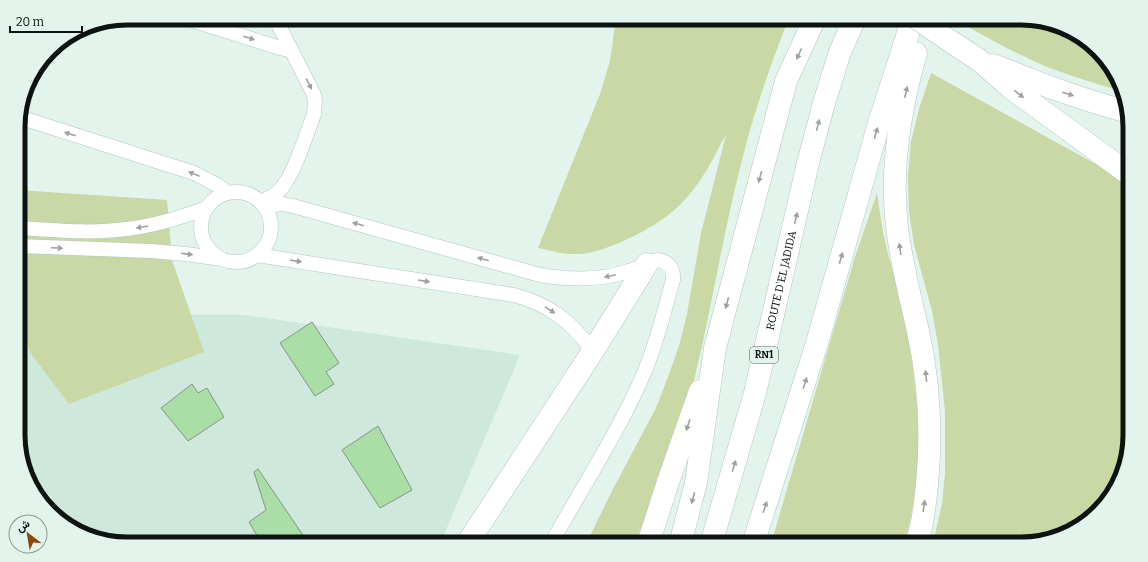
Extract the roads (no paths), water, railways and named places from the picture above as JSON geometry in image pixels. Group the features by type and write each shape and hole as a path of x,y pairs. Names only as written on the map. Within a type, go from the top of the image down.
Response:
{"main road":[{"path":"650,537 715,348 786,81 812,25"},
{"name":"ROUTE D'EL JADIDA","path":"713,537 755,394 824,102 840,52 852,25"},
{"path":"755,537 817,343 879,123 911,25"},
{"path":"919,537 929,466 930,432 928,398 918,331 902,262 897,225 895,188 897,150 902,113 922,25"},
{"path":"926,25 979,60 1011,88 1123,170"},
{"path":"979,60 1059,91 1121,110"},
{"path":"472,537 593,351 647,264"},
{"path":"682,537 696,483 715,348"}],"lane":[{"path":"207,25 280,48 291,50"},
{"path":"262,204 286,182 314,114 314,95 278,25"},
{"path":"25,119 194,174 217,185 228,193"},
{"path":"25,246 151,251 186,254 222,259 231,262 249,260 264,248 271,232 270,218 262,204 254,197 246,193 228,193 219,196 206,208 202,217 202,237 206,246 213,254 222,259"},
{"path":"262,204 284,204 298,207 540,275 558,278 595,278 613,276 658,260 669,264 674,274 645,371 631,403 555,537"},
{"path":"25,229 73,232 100,232 127,229 174,219 206,208"},
{"path":"257,255 514,295 529,299 547,307 563,318 578,332 593,351"}]}
